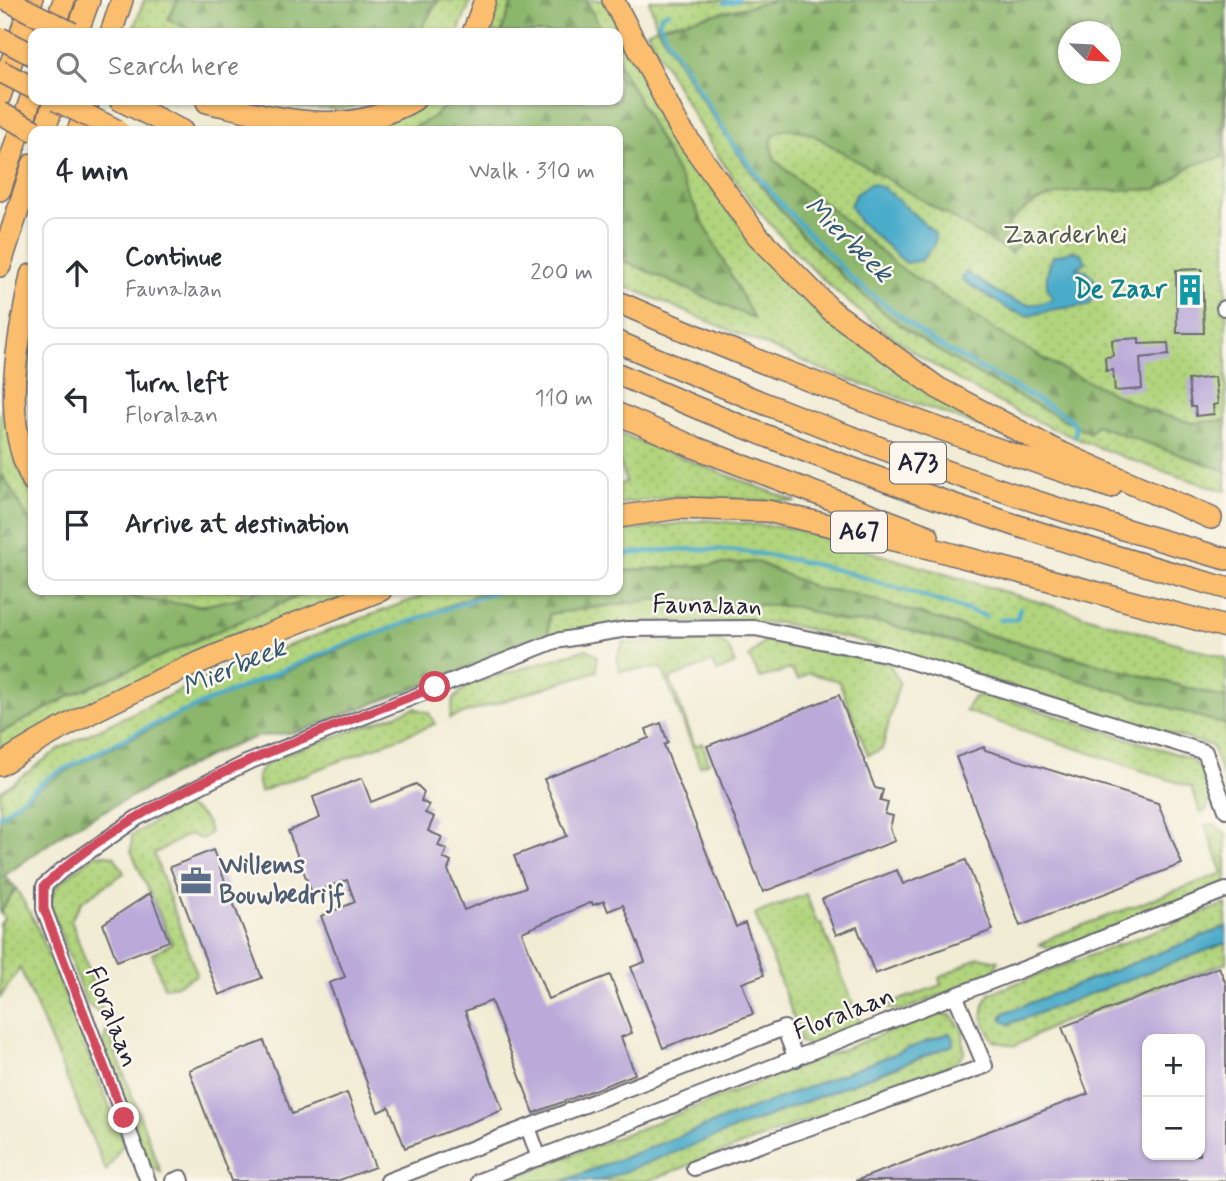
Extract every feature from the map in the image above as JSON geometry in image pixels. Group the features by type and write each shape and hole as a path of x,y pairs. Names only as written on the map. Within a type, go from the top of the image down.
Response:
{"highway":[{"path":"7,0 62,28"},
{"path":"0,96 32,0"},
{"path":"55,28 64,0"},
{"path":"79,28 89,0"},
{"path":"113,28 122,0"},
{"path":"474,28 485,0"},
{"name":"A73","path":"613,0 680,128 757,235 832,311 937,388 1057,451 1218,520"},
{"path":"0,38 28,52"},
{"path":"0,71 28,87"},
{"path":"0,190 28,105"},
{"path":"46,126 54,105"},
{"path":"66,105 108,126"},
{"path":"80,126 87,105"},
{"path":"129,105 172,126"},
{"path":"212,105 253,126"},
{"path":"221,105 287,120 332,125 361,120 405,105"},
{"path":"0,113 28,127"},
{"path":"0,266 28,179"},
{"path":"0,369 28,284"},
{"path":"28,296 13,385 13,428 28,472"},
{"name":"A73","path":"623,304 723,349 924,426 1218,520"},
{"name":"A73","path":"623,344 710,383 911,460 1113,527 1226,559"},
{"name":"A73","path":"623,376 704,412 896,486 1091,551 1226,588"},
{"name":"A73","path":"623,416 694,447 892,524 1096,590 1226,627"},
{"name":"A67","path":"623,516 679,508 766,512 1096,590"},
{"path":"0,765 67,727 186,670 369,595"}],"street":[{"name":"Faunalaan","path":"44,909 44,886 61,871 136,818 246,763 555,641 627,629 755,628 886,654 1205,752 1226,810"},
{"name":"Floralaan","path":"479,1181 1226,890"},
{"name":"Floralaan","path":"44,909 148,1181"},
{"path":"694,1168 985,1066 956,997"},
{"path":"393,1180 784,1028 796,1059"},
{"path":"528,1127 539,1158"},
{"path":"173,1181 181,1178 182,1181"}],"green space":[{"path":"144,0 178,0 169,19 186,28 134,28"},
{"path":"178,0 438,0 422,28 186,28 168,19"},
{"path":"438,0 471,0 460,28 422,28"},
{"path":"493,0 513,0 503,28 481,28"},
{"path":"513,0 586,0 600,28 503,28"},
{"path":"586,0 603,0 619,28 600,28"},
{"name":"Zaarderhei","path":"649,0 1226,0 1226,491 1154,468 1020,413 957,380 898,341 842,296 789,245 740,187 714,150 647,32 657,27"},
{"name":"Zaarderhei","path":"777,0 1226,0 1223,157 1194,165 1157,189 1075,192 1036,202 1020,213 1005,229 1021,241 1011,253 813,135 795,130 780,132 774,135 772,150 776,161 896,265 1005,336 1064,370 1150,411 1192,423 1226,420 1226,471 1096,425 1090,433 966,367 896,322 859,292 792,224 762,187 707,109 657,27"},
{"path":"623,34 719,198 775,270 835,324 1043,449 831,373 623,285 623,260 753,318 623,71"},
{"path":"623,70 754,319 623,260 623,126 416,126 447,105 623,105"},
{"path":"290,105 360,105 337,109"},
{"path":"402,105 447,105 416,126 320,126"},
{"path":"7,394 16,461 28,487 28,518 3,476 0,485 0,415"},
{"path":"623,435 797,502 680,496 623,503 623,483 626,482 623,473"},
{"path":"3,476 28,518 28,595 128,595 138,599 201,606 246,595 301,595 72,695 0,733 0,485"},
{"path":"705,520 791,528 1226,658 1226,698 990,635 847,592 818,589 757,562 623,571 623,531"},
{"path":"757,562 818,589 847,592 990,635 1226,698 1226,725 999,655 883,623 845,622 797,607 665,598 549,614 548,638 298,732 256,737 212,754 68,830 4,876 16,888 0,913 0,815 77,765 187,711 475,595 623,595 623,571"},
{"path":"129,595 248,595 207,605 169,604"},
{"path":"301,595 355,595 0,755 0,733 72,695"},
{"path":"425,595 480,595 187,711 77,765 0,815 0,792 62,747 218,672"},
{"path":"665,598 797,607 845,622 883,623 999,655 1226,725 1226,785 1212,746 863,642 781,623 643,622 548,638 549,614"},
{"path":"718,639 729,648 735,664 717,672 712,662 670,679 695,746 702,743 709,762 700,766 662,668 620,671 617,657 623,643"},
{"path":"765,640 890,664 899,683 882,749 868,755 839,681 808,673 798,680 791,669 760,678 749,657"},
{"path":"587,649 597,656 597,671 450,718 453,700 467,685"},
{"path":"991,695 1189,758 1204,772 1212,798 1206,811 1201,813 1191,787 965,711 974,697"},
{"path":"415,708 429,713 435,724 260,792 257,777 263,767 277,757"},
{"path":"181,806 200,815 210,833 202,839 189,834 154,854 197,975 174,986 164,987 152,954 172,943 131,851 132,835"},
{"path":"1213,824 1226,833 1226,884 1057,949 1040,945 1054,936 1223,873 1205,825"},
{"path":"96,854 114,856 124,873 81,902 71,920 102,1008 100,1014 86,1003 50,904 56,886"},
{"path":"16,888 37,926 124,1143 106,1171 20,968 0,998 0,924 4,919 1,912 5,900"},
{"path":"806,894 817,923 821,923 861,1024 812,1046 795,1040 801,1037 755,914"},
{"path":"1226,904 1226,927 1004,1013 1001,1017 1009,1024 1226,943 1226,963 1057,1024 1015,1046 994,1041 990,1034 983,1011 991,993"},
{"path":"979,957 998,961 993,974 904,1010 888,1009 886,1005 941,985 939,978"},
{"path":"934,1014 951,1015 963,1030 964,1054 956,1063 648,1181 600,1181 953,1045 953,1038 949,1033 563,1181 505,1181"},
{"path":"107,1029 161,1172 146,1165 103,1045"}],"water":[{"path":"871,183 884,188 935,233 935,243 922,260 906,263 858,220 850,205 856,194"},
{"path":"1073,251 1081,253 1086,262 1076,268 1087,271 1094,278 1095,295 1089,305 1028,316 1010,310 962,280 966,272 1008,298 1030,304 1041,303 1053,298 1048,289 1047,273 1053,256"},
{"path":"1226,927 1226,943 1009,1024 1002,1020 1004,1013"},
{"path":"949,1033 953,1038 953,1045 600,1181 563,1181"}],"building":[{"name":"De Zaar","path":"1202,269 1204,333 1177,333 1176,270"},
{"path":"1139,338 1139,344 1168,343 1169,355 1140,358 1142,389 1115,391 1113,370 1106,371 1105,357 1113,356 1112,340"},
{"path":"1215,377 1218,404 1213,405 1214,414 1196,416 1195,407 1191,407 1188,380"},
{"path":"839,695 875,788 883,790 880,801 888,803 885,814 893,816 890,828 895,841 763,892 707,746"},
{"path":"661,723 668,743 664,745 736,927 745,923 764,975 742,983 753,1014 663,1048 631,967 645,962 623,905 608,911 604,901 593,905 592,902 522,932 548,999 610,975 632,1033 621,1037 635,1074 534,1113 491,1001 465,1011 503,1110 405,1148 389,1107 378,1112 329,983 345,977 321,916 355,902 347,880 312,893 288,831 320,818 313,797 362,778 371,802 416,784 424,792 421,801 429,805 425,813 434,817 428,831 442,837 438,846 447,849 443,858 451,862 448,870 464,910 526,887 514,856 567,836 544,779 649,738 646,729"},
{"path":"984,747 985,750 1158,803 1182,864 1020,926 956,757"},
{"path":"213,850 262,978 219,995 170,867"},
{"path":"966,860 993,930 875,974 857,927 836,935 822,899 897,870 903,884"},
{"path":"150,893 169,941 117,961 103,924"},
{"path":"1219,967 1226,984 1226,1181 855,1181 1088,1094 1062,1027"},
{"path":"264,1041 292,1114 347,1093 375,1167 337,1181 231,1181 189,1070"}],"waterway":[{"name":"Mierbeek","path":"724,3 738,0"},
{"name":"Mierbeek","path":"669,12 661,15 659,22 666,37 730,140 781,204 854,281 935,343 1068,417 1076,427 1075,435"},
{"name":"Mierbeek","path":"623,554 691,549 768,555 831,568 986,616"},
{"name":"Mierbeek","path":"0,816 49,777 150,726 338,647 486,595"},
{"name":"Mierbeek","path":"1000,620 1017,619 1020,608"}],"place":[{"name":"De Zaar","path":"1190,290"},
{"name":"Willems Bouwbedrijf","path":"196,881"}],"route":[{"path":"124,1118 44,909 44,886 136,818 246,763 435,687"}]}
